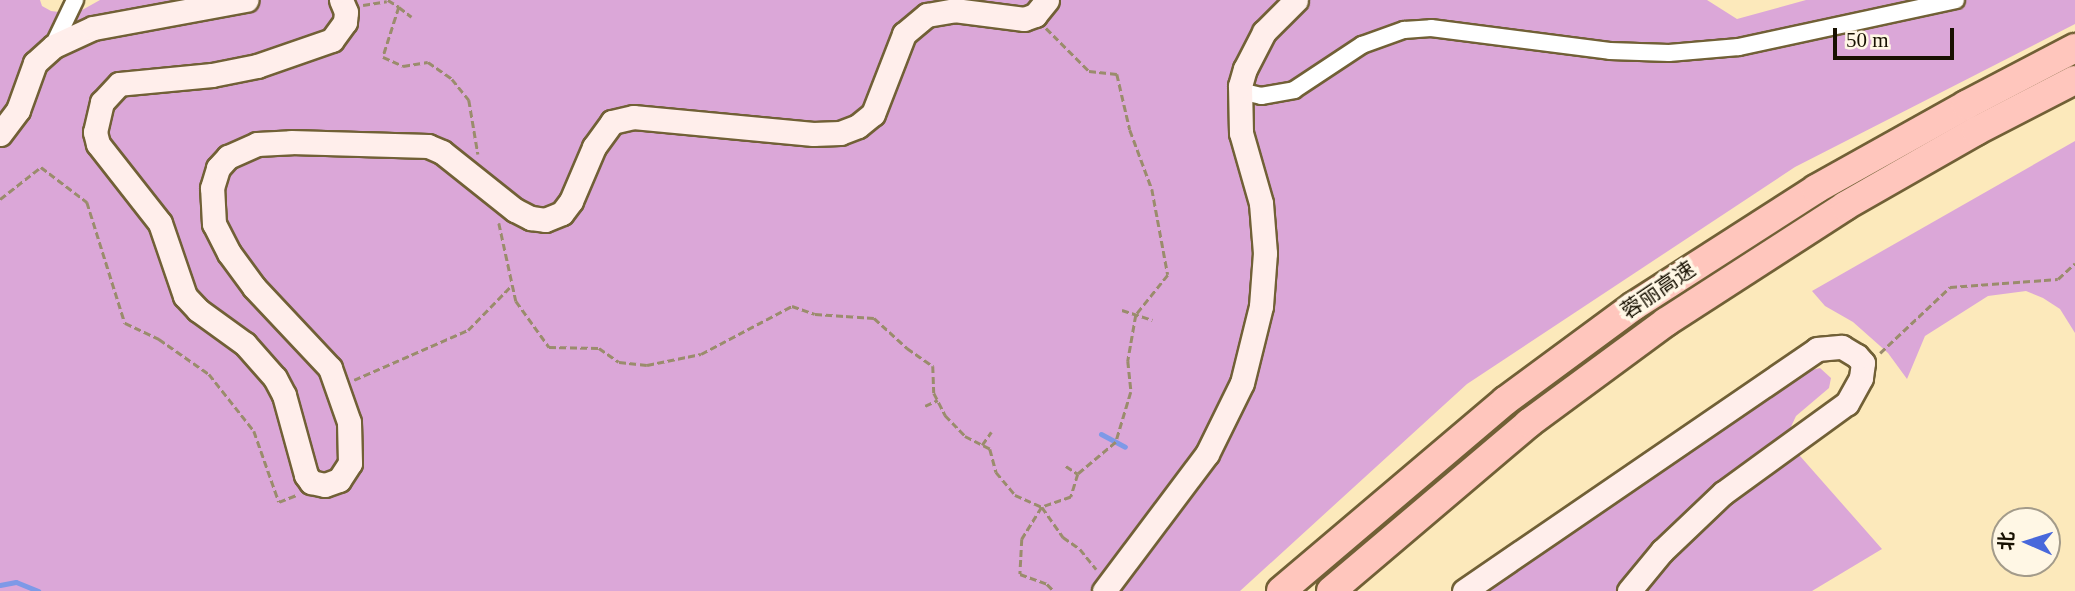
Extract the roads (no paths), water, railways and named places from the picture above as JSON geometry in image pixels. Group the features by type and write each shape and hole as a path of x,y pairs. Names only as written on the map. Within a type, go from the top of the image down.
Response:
{"highway":[{"name":"蓉丽高速","path":"1281,591 1448,447 1545,370 1704,259 1874,156 2075,48"},
{"name":"蓉丽高速","path":"1331,591 1529,423 1724,282 1910,168 2075,80"}],"street":[{"path":"51,48 75,0"},
{"path":"0,135 18,110 35,63 51,48 93,28 246,0"},
{"path":"1107,586 1207,454 1232,407 1250,358 1261,306 1265,253 1261,203 1241,133 1240,91 1245,69 1264,32 1296,0"},
{"path":"1240,91 1272,96 1294,90 1362,44 1404,30 1431,28 1610,51 1669,53 1739,47 1956,0"},
{"path":"350,3 345,22 332,40 257,66 212,75 118,84 102,102 95,132 98,144 160,223 185,296 198,310 245,344 275,378 284,396 306,475 311,482 322,485 339,480 350,463 349,422 330,368 254,286 229,253 214,224 212,188 218,168 228,157 257,144 428,146 442,152 492,192 531,218 553,219 571,201 603,130 622,118 813,134 840,133 858,126 873,114 904,34 927,15 954,10 1013,20 1041,7"},
{"path":"1464,591 1817,349 1833,346 1850,351 1863,363 1859,386 1847,402 1723,493 1662,551 1629,591"}],"waterway":[{"path":"1101,434 1125,447"},
{"path":"0,585 16,582 38,591"}]}
